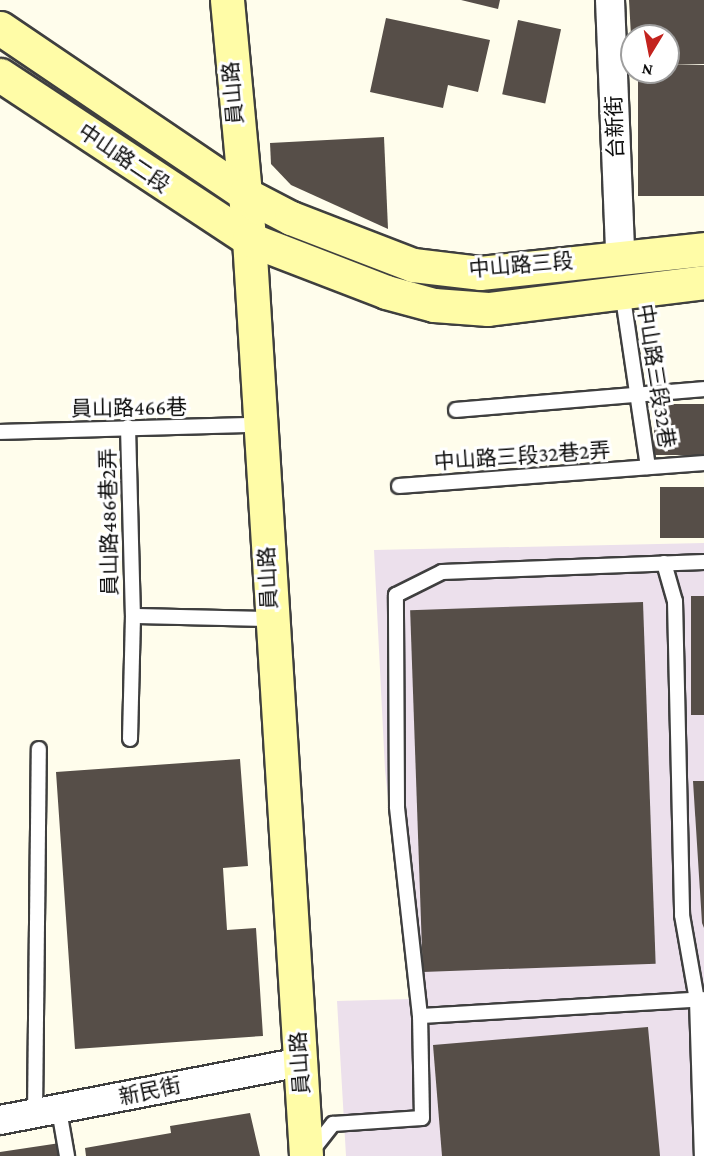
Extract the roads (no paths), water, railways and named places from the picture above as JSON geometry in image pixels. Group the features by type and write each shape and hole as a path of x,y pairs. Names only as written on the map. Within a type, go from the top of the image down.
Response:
{"main road":[{"name":"員山路","path":"227,0 249,239 270,619 307,1156"},
{"name":"中山路二段","path":"0,28 244,194"},
{"name":"中山路二段","path":"0,75 249,239"},
{"name":"中山路三段","path":"244,194 291,218 413,265 480,273 620,254 704,249"},
{"name":"中山路三段","path":"249,239 386,292 434,305 488,309 704,282"}],"street":[{"name":"台新街","path":"610,0 620,254"},
{"name":"新民街","path":"0,1120 300,1062"}],"lane":[{"name":"中山路三段32巷","path":"622,291 648,467"},
{"path":"456,410 704,390"},
{"name":"員山路466巷","path":"0,432 258,425"},
{"name":"員山路486巷2弄","path":"128,427 133,616 130,739"},
{"name":"中山路三段32巷2弄","path":"399,486 704,463"},
{"path":"307,1156 333,1124 422,1118 420,1016 397,806 396,595 442,572 704,562"},
{"path":"664,563 675,601 682,915 700,999 702,1156"},
{"path":"133,616 270,619"},
{"path":"39,749 47,1112 67,1156"},
{"path":"420,1016 700,999"}]}
